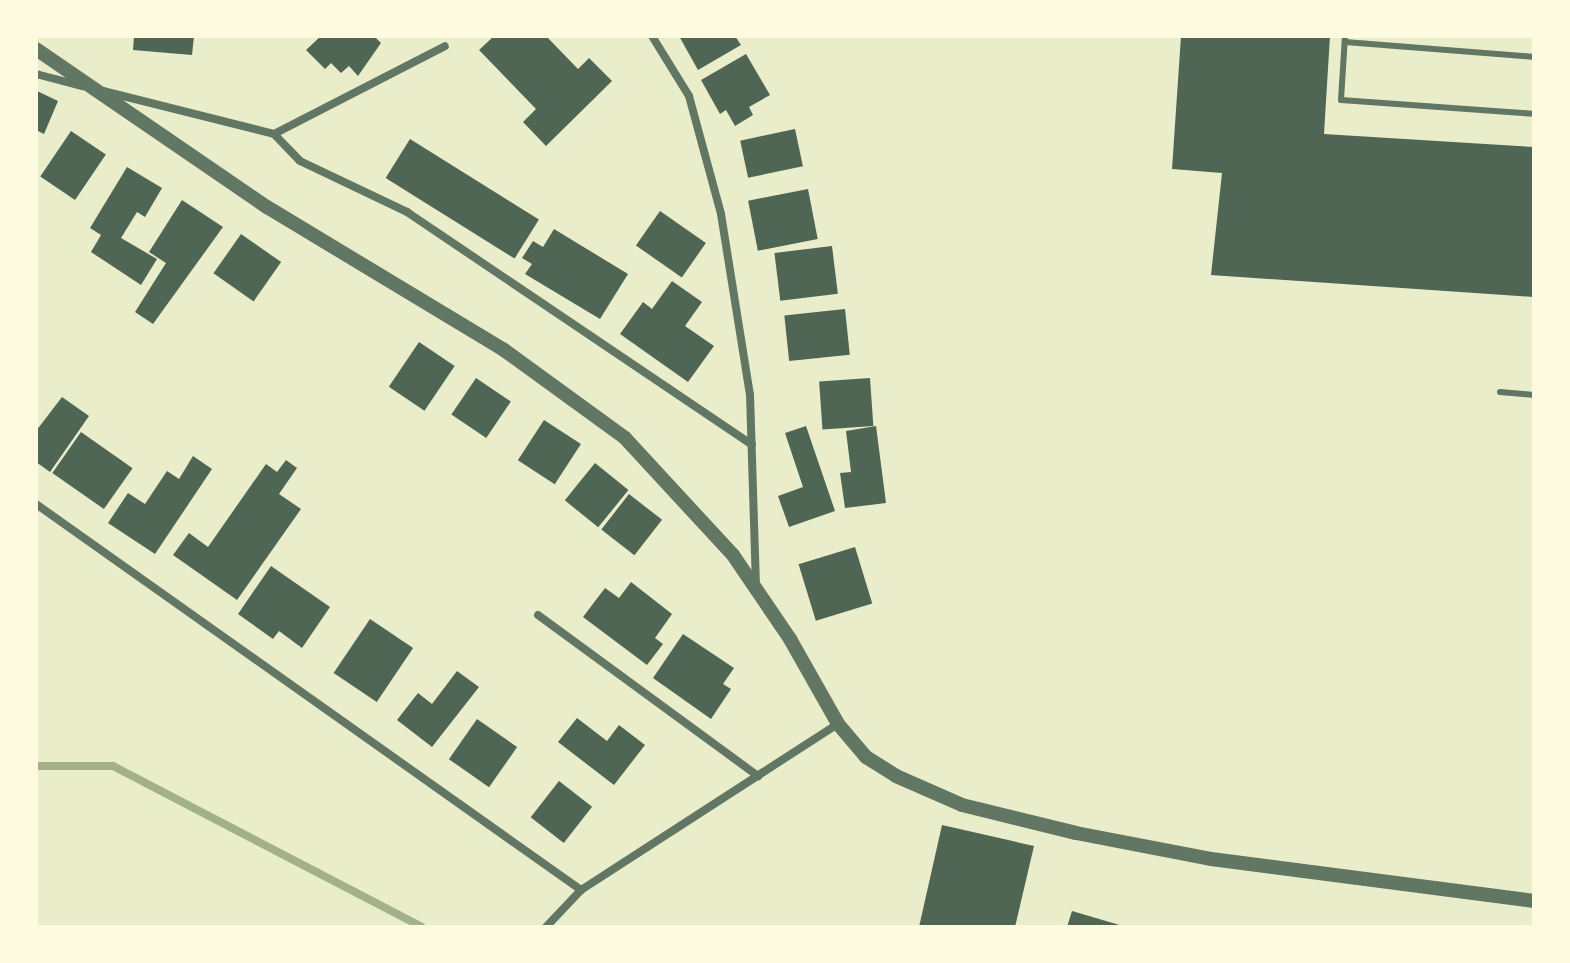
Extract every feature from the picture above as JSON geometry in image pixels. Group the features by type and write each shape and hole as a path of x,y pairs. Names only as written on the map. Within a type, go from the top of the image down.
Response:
{"street":[{"path":"652,36 689,96 721,214 750,395 756,588"},
{"path":"274,134 445,46"},
{"path":"36,49 267,207 504,350 625,438 733,555 838,724 866,757 962,805 1211,859 1534,901"},
{"path":"36,74 274,134 300,161 407,212 752,445"},
{"path":"36,504 581,890"},
{"path":"538,615 758,776"},
{"path":"546,927 581,890 838,724"}],"lane":[{"path":"1534,57 1345,39 1341,100 1534,114"},
{"path":"1500,392 1534,395"}],"building":[{"path":"134,36 194,36 192,55 133,50"},
{"path":"321,36 374,36 381,43 358,76 349,66 341,73 331,63 325,69 306,50"},
{"path":"494,36 546,36 578,69 589,58 612,81 546,146 523,122 536,109 479,50"},
{"path":"679,36 735,36 741,45 698,70"},
{"path":"1181,36 1330,36 1324,134 1534,147 1534,297 1211,275 1222,173 1172,169"},
{"path":"746,54 770,95 749,107 753,115 735,126 726,110 720,114 701,80"},
{"path":"37,91 58,101 44,134 36,130"},
{"path":"795,129 803,166 748,178 740,141"},
{"path":"71,131 106,154 75,200 40,177"},
{"path":"410,139 539,220 515,259 386,178"},
{"path":"127,167 162,188 145,217 137,212 121,238 157,259 141,285 91,252 101,235 90,228"},
{"path":"808,189 818,239 758,251 748,201"},
{"path":"182,200 223,227 153,324 135,312 166,263 149,252"},
{"path":"660,211 706,243 682,278 636,245"},
{"path":"554,229 628,274 600,319 525,274 532,264 522,258 533,241 543,247"},
{"path":"241,234 281,262 254,301 213,273"},
{"path":"832,246 838,294 780,301 774,253"},
{"path":"672,281 702,302 685,326 714,346 688,382 620,334 643,302 652,309"},
{"path":"845,309 850,355 789,361 784,315"},
{"path":"419,342 455,366 424,411 389,387"},
{"path":"476,378 511,401 486,438 451,414"},
{"path":"870,378 873,426 822,429 819,382"},
{"path":"62,397 89,416 50,472 36,462 36,431"},
{"path":"544,420 581,444 555,484 518,460"},
{"path":"806,426 835,511 789,527 778,496 803,487 785,433"},
{"path":"876,426 886,503 845,508 840,473 851,472 846,431"},
{"path":"81,432 133,468 104,509 52,473"},
{"path":"193,456 212,469 155,554 108,523 128,493 145,504 167,471 179,479"},
{"path":"286,460 297,468 279,494 301,509 237,600 173,555 189,533 208,547 266,464 277,472"},
{"path":"595,463 628,490 598,527 565,500"},
{"path":"629,494 662,520 634,555 601,529"},
{"path":"855,547 872,603 816,621 799,564"},
{"path":"271,566 330,607 302,648 279,631 273,639 238,614"},
{"path":"631,582 672,614 655,638 663,644 647,665 583,617 605,588 619,598"},
{"path":"370,619 413,648 377,702 334,673"},
{"path":"683,634 734,668 723,684 731,689 711,719 653,678"},
{"path":"457,671 479,687 432,747 397,720 418,693 432,704"},
{"path":"577,718 607,741 619,725 645,745 614,785 558,742"},
{"path":"477,719 517,747 489,787 449,759"},
{"path":"559,781 592,807 564,843 531,817"},
{"path":"942,825 1034,846 1015,927 919,927"},
{"path":"1072,911 1123,926 1123,927 1067,927"}],"waterway":[{"path":"36,766 113,766 422,927"}]}
